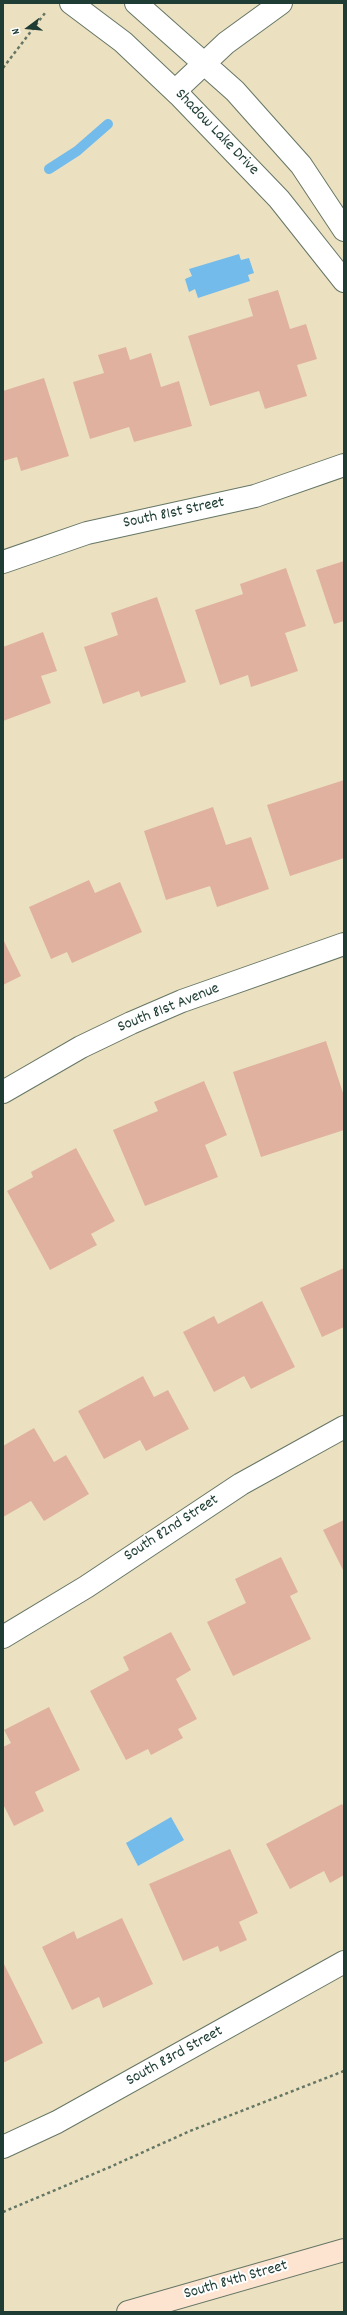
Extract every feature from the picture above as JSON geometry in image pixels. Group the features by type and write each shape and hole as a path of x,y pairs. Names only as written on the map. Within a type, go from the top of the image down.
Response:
{"street":[{"name":"Shadow Lake Drive","path":"71,3 123,42 176,91 279,199 344,281"},
{"path":"136,3 235,91 301,165 344,230"},
{"path":"176,91 204,63 244,28 282,3"},
{"name":"South 81st Street","path":"3,562 87,533 255,496 344,465"},
{"name":"South 81st Avenue","path":"3,1092 81,1047 131,1023 182,1002 344,944"},
{"name":"South 82nd Street","path":"3,1637 86,1587 241,1484 344,1426"},
{"name":"South 83rd Street","path":"3,2147 57,2122 344,1962"},
{"name":"South 84th Street","path":"128,2312 344,2250"}],"path":[{"path":"3,68 46,12"},
{"path":"3,2212 110,2167 190,2131 282,2097 344,2071"}],"water":[{"path":"239,254 241,260 249,258 254,273 248,275 250,281 198,298 195,289 189,292 185,279 192,276 189,269"},
{"path":"171,1817 184,1840 138,1866 126,1843"}],"building":[{"path":"278,290 290,329 306,324 317,359 297,365 307,396 265,409 259,391 210,406 188,336 253,316 248,299"},
{"path":"126,347 130,360 151,353 161,387 179,381 192,426 134,442 129,427 90,439 73,382 104,373 98,355"},
{"path":"44,378 69,456 21,471 17,457 3,461 3,391"},
{"path":"344,561 344,621 334,624 316,570"},
{"path":"286,568 306,626 285,633 298,671 251,687 248,675 220,685 195,610 243,594 240,584"},
{"path":"157,597 186,682 141,697 139,691 103,704 84,647 118,635 111,613"},
{"path":"43,632 57,671 41,676 51,703 3,721 3,647"},
{"path":"344,780 344,858 290,876 267,805"},
{"path":"213,807 226,845 251,837 269,889 217,907 210,886 166,900 144,831"},
{"path":"89,880 95,893 120,882 142,932 72,963 67,952 51,959 29,907"},
{"path":"3,939 21,976 3,985"},
{"path":"326,1041 344,1096 344,1130 261,1157 233,1072"},
{"path":"204,1081 227,1135 205,1145 218,1177 145,1206 113,1130 158,1111 154,1102"},
{"path":"76,1148 115,1221 91,1234 97,1245 50,1270 7,1191 33,1177 31,1172"},
{"path":"344,1268 344,1327 322,1337 300,1288"},
{"path":"262,1301 295,1367 251,1389 244,1376 214,1392 183,1332 214,1316 218,1324"},
{"path":"143,1376 154,1397 168,1390 189,1429 146,1451 140,1440 104,1459 78,1411"},
{"path":"34,1428 54,1462 66,1455 89,1494 44,1521 31,1501 3,1517 3,1446"},
{"path":"344,1520 344,1572 323,1530"},
{"path":"281,1557 298,1592 290,1596 311,1639 233,1676 207,1622 246,1603 235,1579"},
{"path":"171,1632 191,1670 176,1679 197,1719 178,1729 183,1738 151,1755 148,1749 126,1760 90,1691 129,1670 123,1657"},
{"path":"49,1707 80,1770 35,1792 44,1811 14,1826 3,1804 3,1747 11,1743 4,1730"},
{"path":"342,1804 344,1807 344,1875 330,1883 324,1871 290,1889 266,1844"},
{"path":"230,1849 258,1913 239,1922 247,1940 220,1952 218,1946 183,1961 149,1884"},
{"path":"122,1918 153,1984 103,2008 99,1997 72,2010 42,1947 74,1931 77,1939"},
{"path":"3,1962 43,2043 3,2063"}],"waterway":[{"path":"49,169 77,151 108,124"}]}
